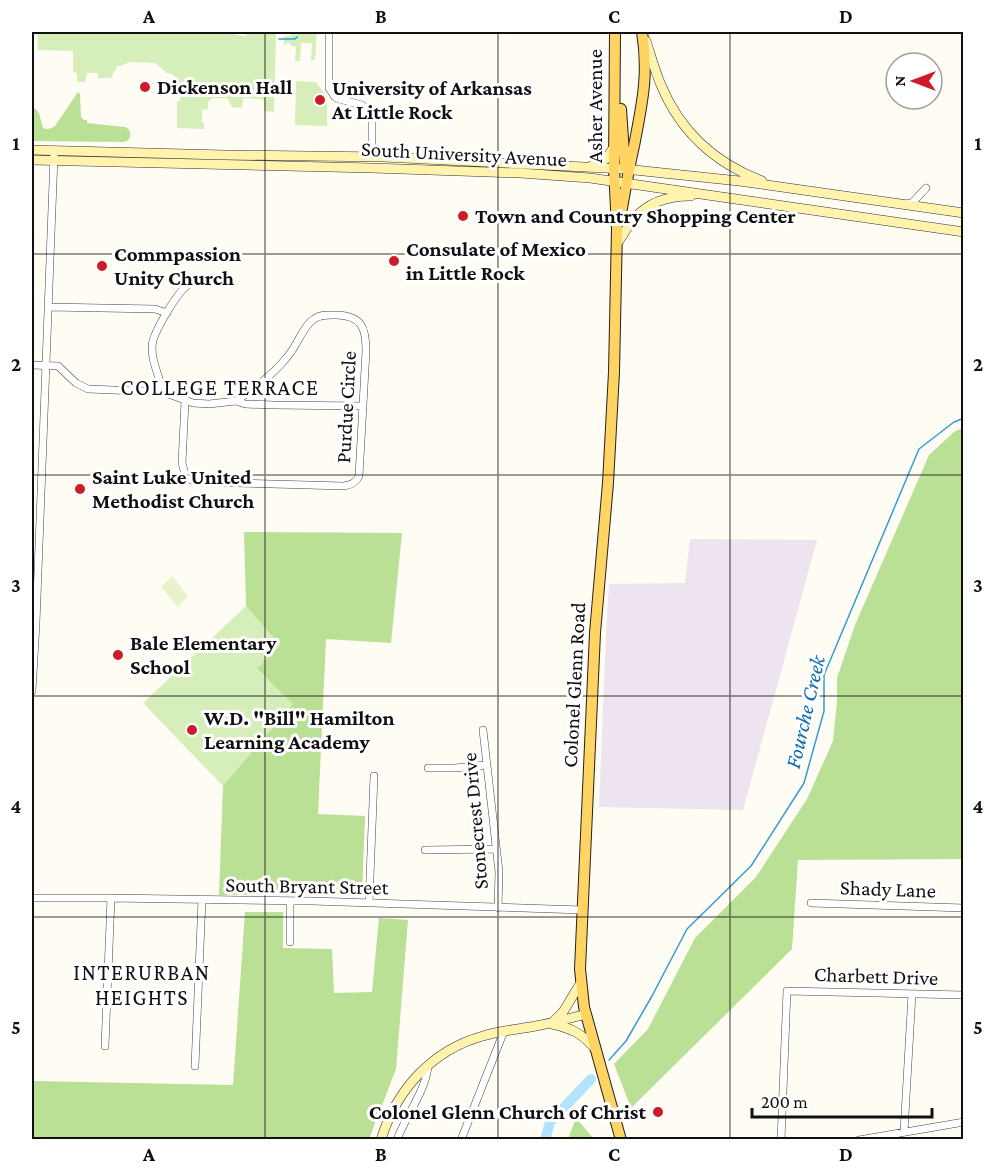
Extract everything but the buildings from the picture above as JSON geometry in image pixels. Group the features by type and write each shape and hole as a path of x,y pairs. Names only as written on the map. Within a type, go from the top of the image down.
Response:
{"main road":[{"name":"Asher Avenue","path":"615,32 614,145 623,169"},
{"name":"Asher Avenue","path":"615,182 623,169 642,103 646,53 643,32"},
{"path":"643,32 666,96 682,124 697,141 724,162 746,174 793,189"},
{"path":"615,70 620,91 623,169"},
{"path":"587,167 606,159 614,145"},
{"name":"South University Avenue","path":"32,150 55,156 590,178 963,232"},
{"name":"South University Avenue","path":"32,160 55,156 215,155 372,157 503,162 623,169 739,181 963,213"},
{"name":"Colonel Glenn Road","path":"617,228 626,183 623,169"},
{"name":"Colonel Glenn Road","path":"615,182 617,243 614,372 610,456 595,630 580,984 586,1014 621,1140"},
{"path":"617,243 634,218 650,205 686,196 715,197"},
{"path":"550,1023 563,1012 580,984"},
{"path":"381,1140 398,1100 414,1078 446,1053 468,1041 586,1014"},
{"path":"550,1023 579,1033 596,1048"}],"street":[{"path":"329,32 329,88 339,99 362,105 369,111 372,121 372,157"},
{"path":"32,691 36,526 55,156"},
{"path":"906,204 913,202 926,188"},
{"path":"164,392 153,358 152,346 155,334 178,294 189,284"},
{"path":"49,307 155,309 167,313"},
{"name":"Purdue Circle","path":"185,401 183,470 187,477 195,482 349,486 355,483 359,476 366,335 361,324 352,316 322,315 315,318 285,360 236,401"},
{"path":"32,365 58,366 76,383 88,389 164,392 193,403 236,401 245,404 363,406"},
{"path":"32,444 42,444"},
{"name":"Stonecrest Drive","path":"483,730 499,872 498,908"},
{"path":"428,768 486,765"},
{"path":"369,903 374,776"},
{"path":"425,850 496,849"},
{"path":"105,1046 111,897"},
{"name":"South Bryant Street","path":"32,898 111,897 582,910"},
{"path":"195,1066 202,899"},
{"path":"290,901 290,942"},
{"name":"Shady Lane","path":"810,903 963,908"},
{"name":"Charbett Drive","path":"781,1140 787,991 963,995"},
{"path":"904,1132 912,994"},
{"path":"461,1140 504,1031"},
{"path":"397,1140 422,1088 428,1065"},
{"path":"860,1140 963,1122"}],"shaded area":[{"path":"690,539 817,540 743,810 599,807 609,584 685,583"}],"green space":[{"path":"37,32 75,34 75,32 235,32 236,35 246,36 247,32 276,33 274,112 264,111 264,101 260,99 243,98 242,108 232,107 227,98 213,98 208,102 208,109 202,110 204,129 178,128 177,102 180,100 181,90 177,78 172,74 167,73 155,63 130,62 118,65 111,78 98,78 98,73 87,73 85,82 77,82 77,73 73,72 73,51 38,50"},
{"path":"291,32 317,32 315,60 311,60 312,43 301,43 300,61 295,61 296,46 291,46 290,43 284,45 284,36 291,36"},
{"path":"296,81 316,82 327,98 327,126 295,125"},
{"path":"78,92 81,117 87,120 87,123 128,128 130,138 123,142 32,141 32,105 39,113 43,128 50,128 55,126"},
{"path":"963,428 963,859 798,860 792,949 631,1108 614,1064 648,1029 695,938 756,877 807,799 833,741 837,678 855,625 929,455 955,431"},
{"path":"244,532 402,533 391,643 326,639 318,814 365,816 362,894 219,895 223,786 293,704 257,669 280,645 246,606"},
{"path":"172,576 188,596 178,607 161,587"},
{"path":"246,606 280,645 257,670 294,704 223,786 143,703"},
{"path":"245,912 283,912 283,948 332,949 334,993 372,992 379,918 408,920 396,1069 369,1139 32,1139 32,1081 233,1085"},
{"path":"576,1118 594,1139 568,1139"}],"waterway":[{"path":"285,39 297,37"},
{"path":"279,39 284,39"},
{"name":"Fourche Creek","path":"609,1060 626,1041 687,929 751,866 804,783 824,711 824,675 919,449 954,422 964,418"},
{"path":"545,1140 550,1122 591,1079"}],"place":[{"name":"Dickenson Hall","path":"145,87"},
{"name":"University of Arkansas At Little Rock","path":"320,100"},
{"name":"Town and Country Shopping Center","path":"463,216"},
{"name":"Consulate of Mexico in Little Rock","path":"394,261"},
{"name":"Commpassion Unity Church","path":"102,266"},
{"name":"Saint Luke United Methodist Church","path":"80,489"},
{"name":"Bale Elementary School","path":"118,655"},
{"name":"W.D. \"Bill\" Hamilton Learning Academy","path":"192,730"},
{"name":"Colonel Glenn Church of Christ","path":"658,1112"}],"district":[{"name":"COLLEGE TERRACE","path":"220,387"},
{"name":"INTERURBAN HEIGHTS","path":"142,984"}]}
